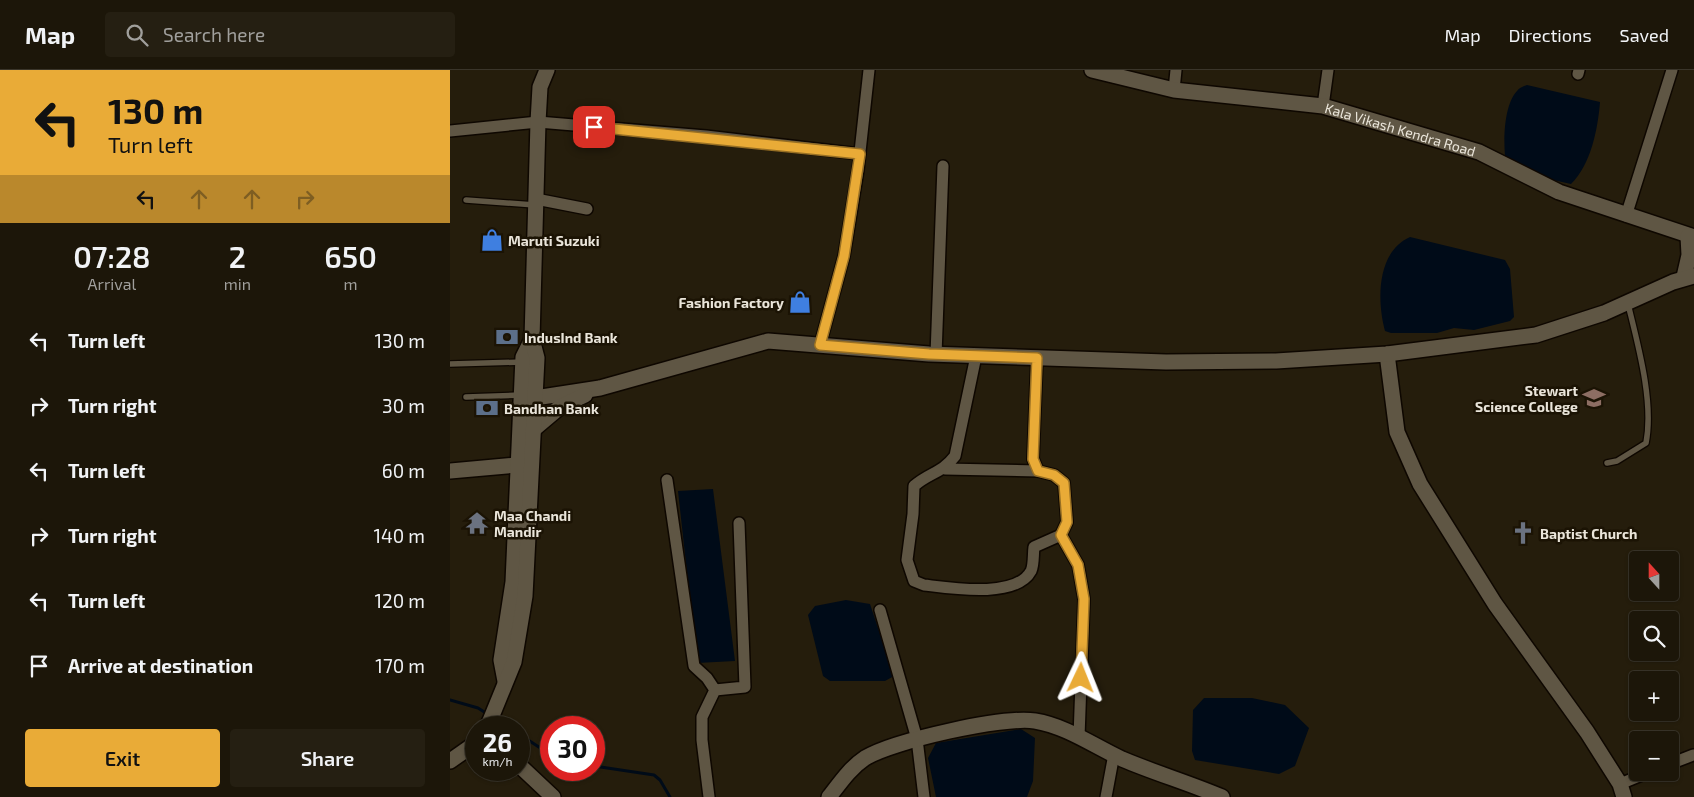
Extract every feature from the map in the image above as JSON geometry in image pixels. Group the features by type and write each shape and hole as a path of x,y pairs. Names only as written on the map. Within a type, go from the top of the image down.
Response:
{"main road":[{"path":"492,716 514,662 525,596 528,396 537,358 532,339 538,122 540,87 547,70"},
{"name":"Kala Vikash Kendra Road","path":"1092,70 1174,90 1323,106 1479,152 1559,192 1626,216 1691,236"},
{"path":"528,396 600,388 768,341 936,355 1166,362 1258,361 1387,354 1536,336 1604,313 1689,276 1691,236"},
{"path":"526,465 534,429 523,362 532,339"},
{"path":"1387,354 1397,432 1420,484 1464,558 1587,732 1622,791"},
{"path":"534,429 560,407 600,388"},
{"path":"450,471 526,465"},
{"path":"829,797 850,770 866,757 918,739 984,724 1034,721 1222,797"},
{"path":"450,761 465,751"},
{"path":"530,775 553,797"}],"street":[{"path":"820,345 844,256 860,154 869,70"},
{"path":"1174,90 1176,70"},
{"path":"1323,106 1328,70"},
{"path":"1626,216 1672,70"},
{"path":"450,131 538,122 706,136 860,154"},
{"path":"936,355 943,166"},
{"path":"535,202 587,209"},
{"path":"945,469 955,456 976,356"},
{"path":"1037,358 1033,459 1038,471"},
{"path":"945,469 1038,471 1054,475 1064,483 1067,522 1061,535 1034,548 1031,570 1021,581 995,590 951,588 914,582 907,560 913,514 914,486 923,478 945,469"},
{"path":"667,480 694,666 707,678 715,690"},
{"path":"715,690 745,687 739,523"},
{"path":"1061,535 1078,565 1084,599 1079,738"},
{"path":"880,610 918,739 924,797"},
{"path":"709,797 702,740 702,716 715,690"},
{"path":"1106,797 1114,754"},
{"path":"1679,761 1694,755"},
{"path":"1622,791 1636,781"}],"lane":[{"path":"466,200 535,202"},
{"path":"1607,463 1617,461 1646,443 1648,432 1641,362 1628,302"},
{"path":"450,364 523,362"},
{"path":"466,397 528,396"}],"water":[{"path":"1527,85 1600,102 1592,146 1584,167 1571,184 1517,172 1506,164 1504,137 1509,106 1518,90"},
{"path":"1410,237 1505,260 1510,269 1514,317 1510,321 1474,330 1454,328 1437,333 1391,333 1385,331 1380,292 1385,266 1399,244"},
{"path":"713,489 735,661 697,663 678,491"},
{"path":"846,600 870,604 894,676 885,681 830,681 823,676 808,615 815,606"},
{"path":"1204,698 1252,698 1285,705 1309,728 1295,766 1279,774 1195,760 1192,751 1193,710"},
{"path":"1021,729 1035,738 1033,781 1027,797 936,797 928,758 936,743"}],"waterway":[{"path":"450,700 478,708 489,715"},
{"path":"530,741 540,748"},
{"path":"605,768 654,775 660,780 670,797"}],"place":[{"name":"Maruti Suzuki","path":"492,240"},
{"name":"Fashion Factory","path":"800,302"},
{"name":"IndusInd Bank","path":"507,337"},
{"name":"Stewart Science College","path":"1594,398"},
{"name":"Bandhan Bank","path":"487,408"},
{"name":"Maa Chandi Mandir","path":"477,523"},
{"name":"Baptist Church","path":"1523,533"}],"route":[{"path":"594,127 706,136 860,154 844,256 820,345 929,354 1037,358 1033,459 1038,471 1054,475 1064,483 1067,501 1067,522 1061,535 1078,565 1084,599 1081,678"}]}
